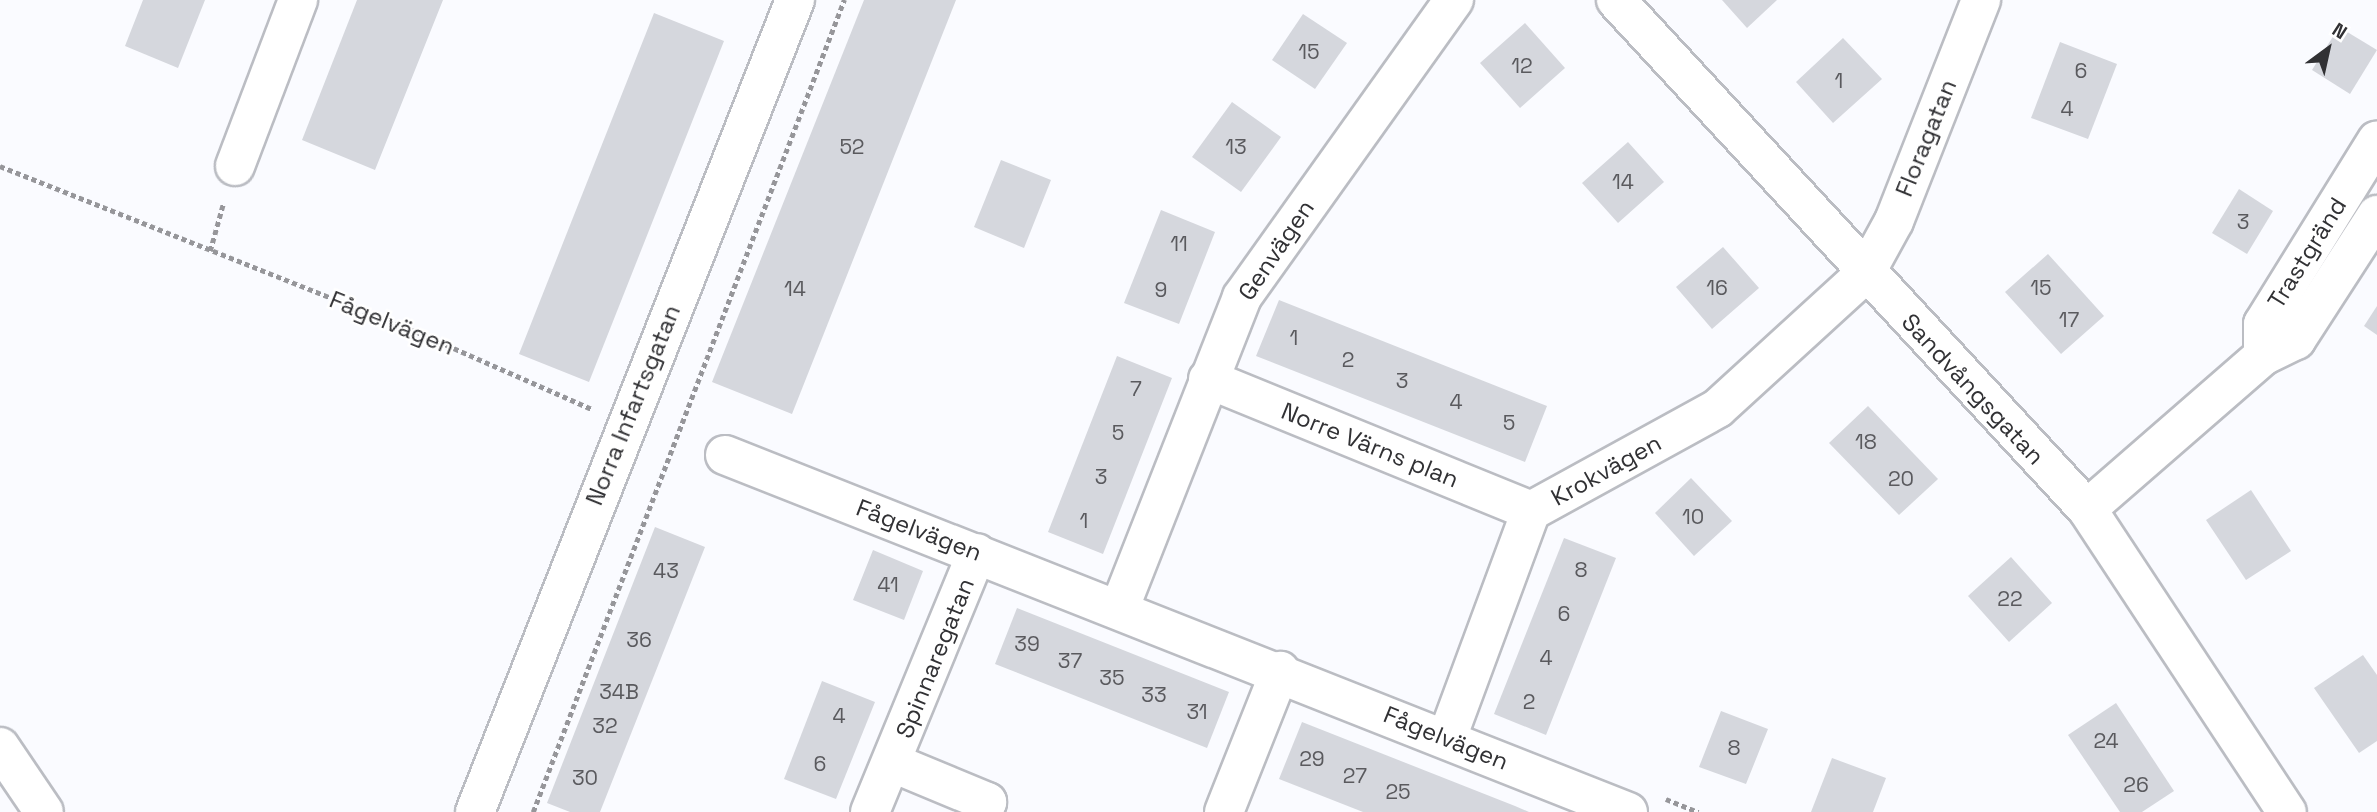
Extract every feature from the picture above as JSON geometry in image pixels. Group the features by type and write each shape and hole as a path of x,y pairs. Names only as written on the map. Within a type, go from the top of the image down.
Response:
{"street":[{"path":"234,166 298,0"},
{"name":"Norra Infartsgatan","path":"475,812 626,422 795,0"},
{"name":"Genvägen","path":"1120,607 1242,297 1454,0"},
{"name":"Sandvångsgatan","path":"1616,0 1866,274 2087,509 2287,812"},
{"name":"Floragatan","path":"1866,274 1894,221 1981,0"},
{"name":"Trastgränd","path":"2377,140 2263,324 2263,356 2296,340 2377,215"},
{"name":"Krokvägen","path":"1447,738 1531,511 1718,408 1866,274"},
{"path":"2087,509 2263,356"},
{"name":"Norre Värns plan","path":"1208,379 1531,511"},
{"name":"Fågelvägen","path":"725,455 1120,607 1628,812"},
{"name":"Spinnaregatan","path":"870,812 893,763 977,553"},
{"path":"1224,812 1280,671"},
{"path":"0,747 44,812"},
{"name":"Spinnaregatan","path":"893,763 987,802 983,812"}],"path":[{"path":"533,812 844,0"},
{"name":"Fågelvägen","path":"0,166 415,331 675,442 691,442 725,455"},
{"path":"210,250 234,166"}],"building":[{"path":"143,0 205,0 178,68 125,46"},
{"path":"357,0 443,0 375,170 302,140"},
{"path":"864,0 956,0 792,414 712,382"},
{"path":"1722,0 1777,0 1747,28"},
{"path":"654,13 724,41 589,382 519,354"},
{"path":"1303,14 1347,43 1315,89 1272,60"},
{"path":"1525,23 1565,68 1520,108 1480,63"},
{"path":"2339,27 2377,50 2350,94 2312,70"},
{"path":"1843,38 1882,79 1833,123 1796,82"},
{"path":"2060,42 2117,64 2088,139 2031,118"},
{"path":"1232,102 1281,137 1241,192 1192,157"},
{"path":"1628,142 1664,182 1618,223 1582,183"},
{"path":"1001,160 1051,180 1024,248 974,227"},
{"path":"2239,189 2273,211 2247,254 2212,233"},
{"path":"1161,210 1215,232 1179,324 1124,303"},
{"path":"1723,247 1759,288 1712,329 1676,287"},
{"path":"2048,254 2104,316 2061,354 2005,292"},
{"path":"1279,300 1547,406 1525,462 1256,356"},
{"path":"2377,306 2377,335 2364,326"},
{"path":"1117,356 1172,378 1103,554 1048,532"},
{"path":"1868,406 1938,479 1899,515 1829,443"},
{"path":"1691,478 1732,521 1694,556 1655,513"},
{"path":"2251,490 2291,551 2246,580 2206,520"},
{"path":"655,527 705,547 600,812 570,812 547,803"},
{"path":"1564,538 1616,558 1546,735 1494,714"},
{"path":"873,550 923,571 904,620 853,600"},
{"path":"2011,557 2052,603 2009,642 1968,596"},
{"path":"1017,608 1229,692 1207,748 995,664"},
{"path":"2363,655 2377,675 2377,741 2359,753 2314,688"},
{"path":"822,681 875,702 836,799 784,779"},
{"path":"2116,703 2174,791 2142,812 2120,812 2068,735"},
{"path":"1721,711 1768,729 1746,784 1699,767"},
{"path":"1302,722 1529,812 1363,812 1279,779"},
{"path":"1832,758 1886,778 1873,812 1811,812"}]}
